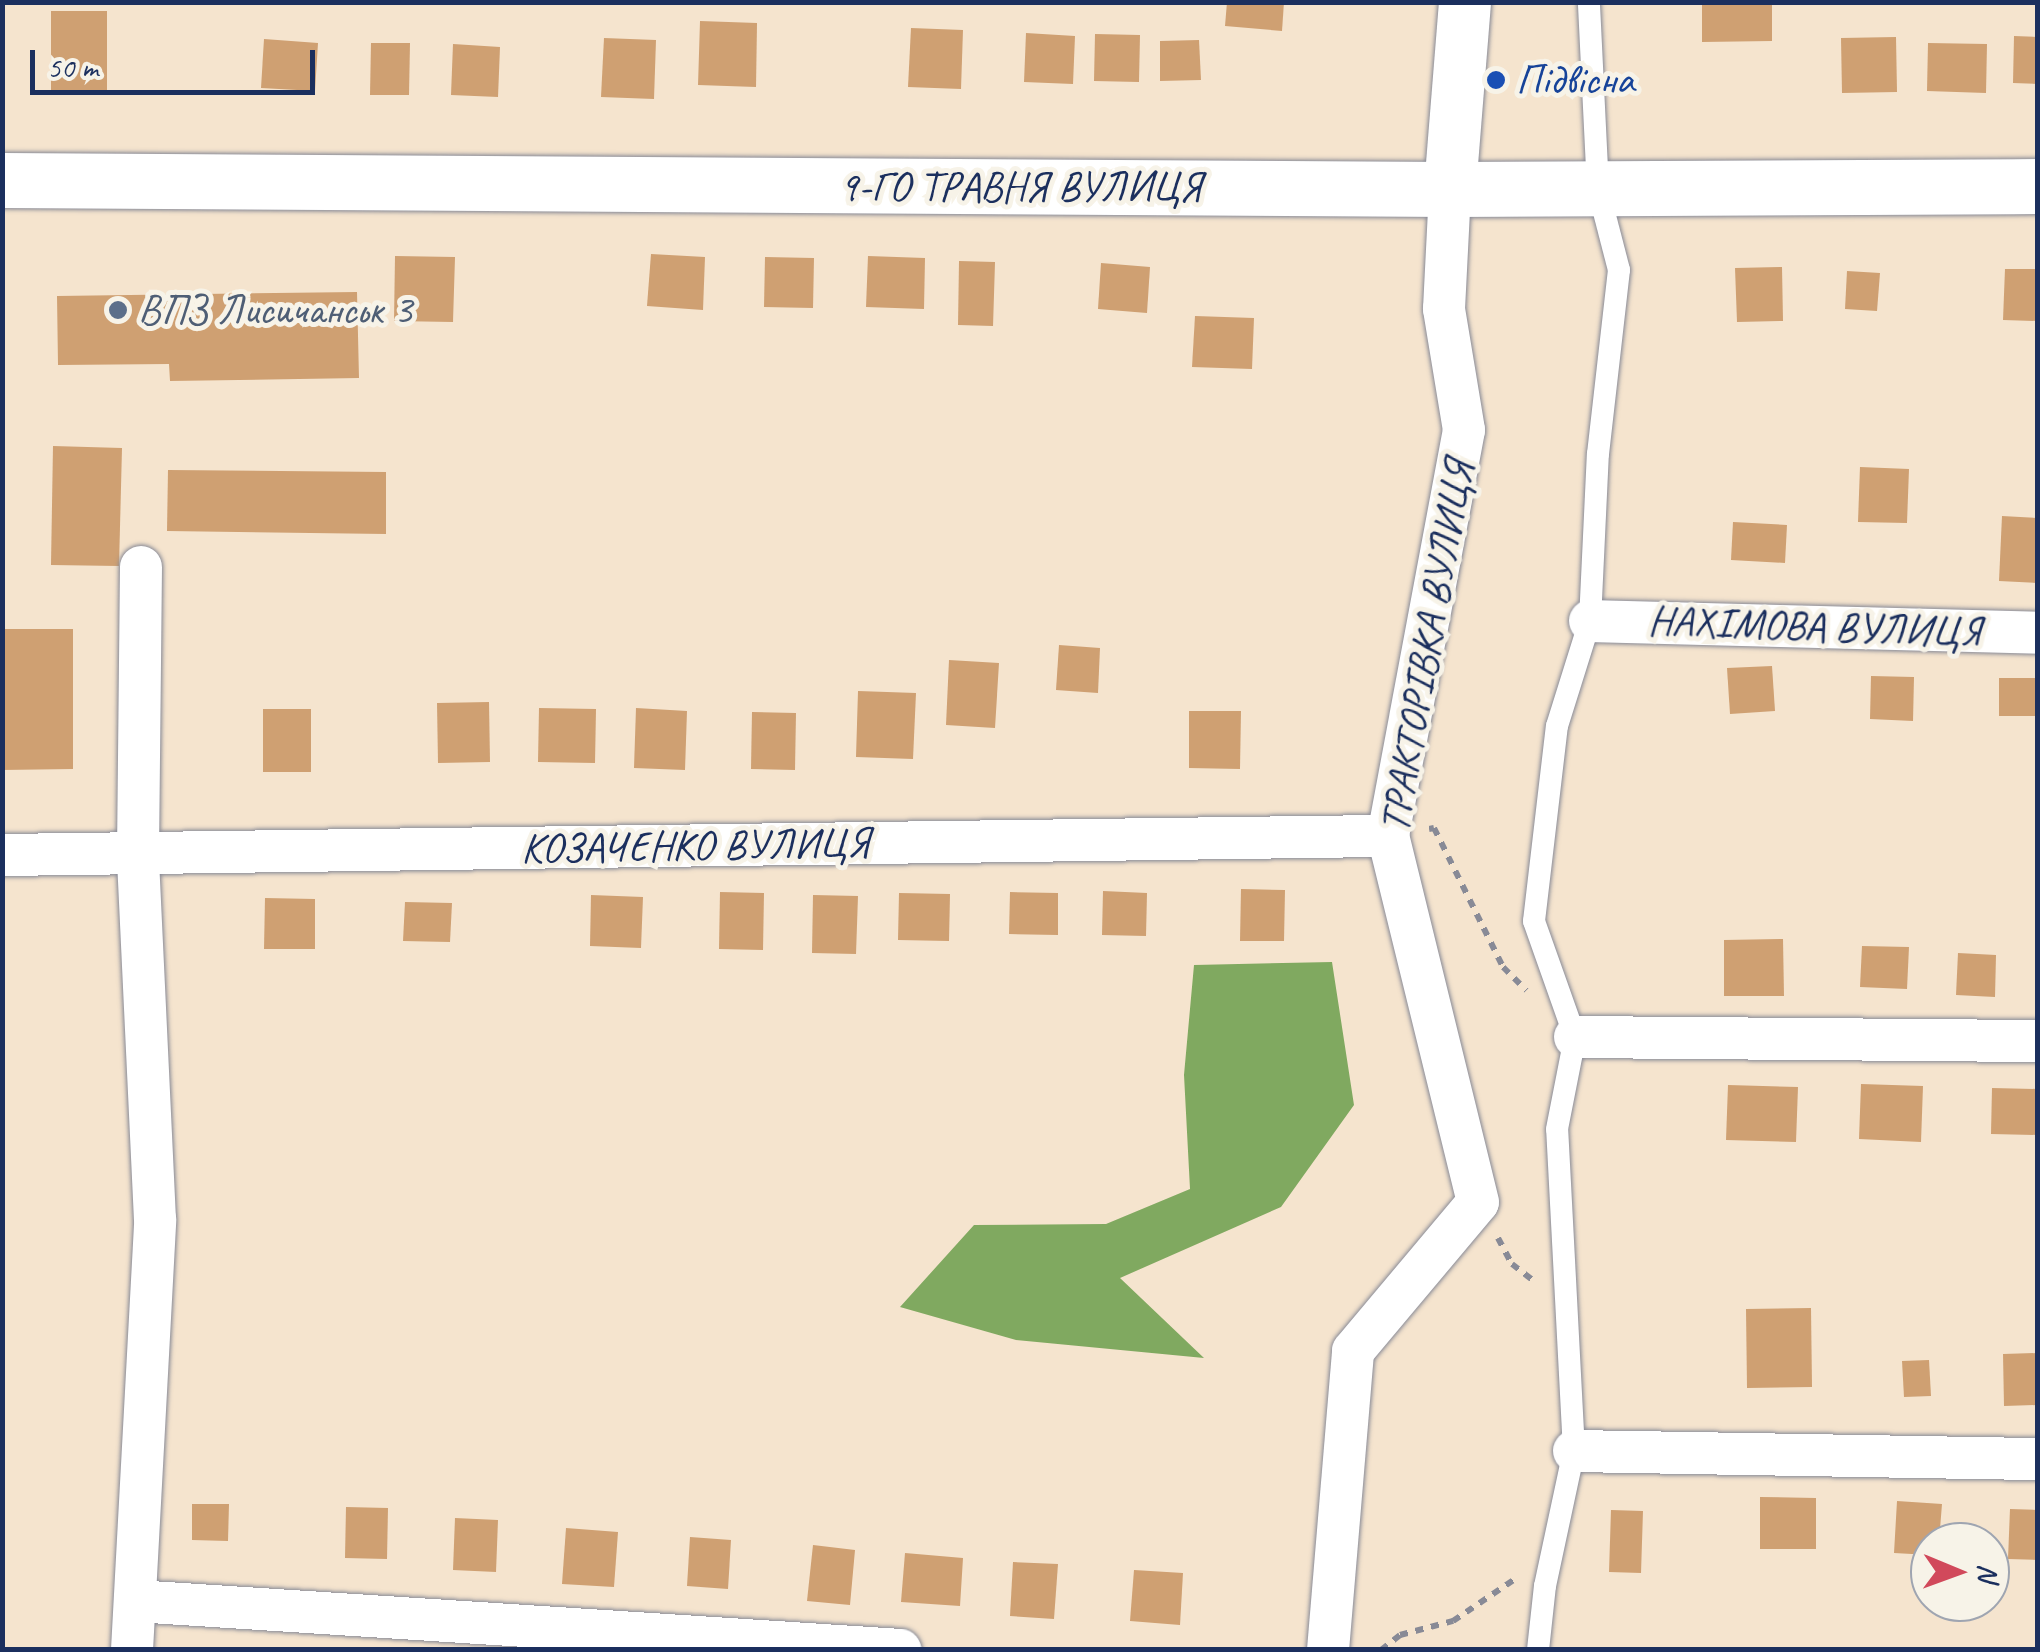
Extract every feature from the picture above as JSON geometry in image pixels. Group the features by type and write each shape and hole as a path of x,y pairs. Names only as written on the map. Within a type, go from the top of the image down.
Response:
{"main road":[{"name":"9-ГО ТРАВНЯ ВУЛИЦЯ","path":"2,180 1450,189 2038,186"}],"street":[{"path":"1450,189 1465,2"},
{"name":"ТРАКТОРІВКА ВУЛИЦЯ","path":"1450,189 1444,310 1464,430 1388,836 1478,1202"},
{"path":"132,1650 155,1220 138,853 141,567"},
{"name":"НАХІМОВА ВУЛИЦЯ","path":"1590,621 2038,633"},
{"name":"КОЗАЧЕНКО ВУЛИЦЯ","path":"2,855 1388,836"},
{"path":"1575,1037 2038,1041"},
{"path":"1328,1650 1353,1351 1478,1202"},
{"path":"1574,1451 2038,1459"},
{"path":"134,1601 900,1650"}],"lane":[{"path":"1538,1650 1550,1560 1574,1451 1557,1129 1575,1037 1534,921 1557,726 1590,621 1598,454 1619,270 1598,189 1589,2"}],"path":[{"path":"1388,836 1434,828 1503,967 1575,1037"},
{"path":"1478,1202 1512,1264 1567,1304"},
{"path":"1380,1650 1400,1635 1453,1621 1497,1587 1550,1560"}],"green space":[{"path":"1332,962 1354,1105 1281,1207 1120,1278 1204,1358 1016,1340 900,1307 974,1225 1106,1224 1190,1189 1184,1075 1194,965"}],"building":[{"path":"1227,2 1284,2 1282,31 1225,26"},
{"path":"1702,2 1772,2 1772,41 1702,42"},
{"path":"51,11 107,11 107,93 51,93"},
{"path":"700,21 757,23 756,87 698,85"},
{"path":"911,28 963,30 961,89 908,87"},
{"path":"1026,33 1075,36 1073,84 1024,82"},
{"path":"1095,34 1140,35 1139,82 1094,81"},
{"path":"2014,36 2038,37 2038,84 2013,83"},
{"path":"1896,37 1897,92 1842,93 1841,38"},
{"path":"604,38 656,40 654,99 601,97"},
{"path":"264,39 318,43 315,91 261,88"},
{"path":"1199,40 1201,80 1160,81 1160,41"},
{"path":"371,43 410,43 409,95 370,95"},
{"path":"1928,43 1987,44 1986,93 1927,91"},
{"path":"453,44 500,47 498,97 451,95"},
{"path":"651,254 705,257 703,310 647,306"},
{"path":"395,256 455,257 453,322 394,321"},
{"path":"868,256 925,258 924,309 866,307"},
{"path":"765,257 814,258 813,308 764,307"},
{"path":"959,261 995,262 993,326 958,325"},
{"path":"1101,263 1150,267 1147,313 1098,309"},
{"path":"1782,267 1783,321 1737,322 1735,268"},
{"path":"2005,269 2038,269 2038,321 2003,320"},
{"path":"1847,271 1880,273 1877,311 1845,309"},
{"path":"357,292 359,378 170,381 169,364 58,365 57,296"},
{"path":"1195,316 1254,318 1252,369 1192,367"},
{"path":"53,446 122,448 119,566 51,565"},
{"path":"1860,467 1909,469 1907,523 1858,522"},
{"path":"168,470 386,472 386,534 167,531"},
{"path":"2002,516 2038,518 2038,583 1999,581"},
{"path":"1733,522 1787,525 1785,563 1731,560"},
{"path":"2,629 73,629 73,769 2,770"},
{"path":"1059,645 1100,648 1098,693 1056,690"},
{"path":"949,660 999,663 995,728 946,725"},
{"path":"1772,666 1775,711 1730,714 1727,668"},
{"path":"1871,676 1914,677 1913,721 1870,719"},
{"path":"1999,678 2038,678 2038,716 1999,716"},
{"path":"858,691 916,693 913,759 856,757"},
{"path":"489,702 490,762 438,763 437,703"},
{"path":"539,708 596,709 595,763 538,762"},
{"path":"636,708 687,711 685,770 634,768"},
{"path":"263,709 311,709 311,772 263,772"},
{"path":"1189,711 1241,711 1240,769 1189,768"},
{"path":"752,712 796,713 795,770 751,769"},
{"path":"1241,889 1285,890 1284,941 1240,941"},
{"path":"1103,891 1147,893 1146,936 1102,935"},
{"path":"720,892 764,893 763,950 719,949"},
{"path":"1010,892 1058,893 1058,935 1009,934"},
{"path":"899,893 950,894 949,941 898,940"},
{"path":"591,895 643,897 641,948 590,946"},
{"path":"813,895 858,896 856,954 812,953"},
{"path":"265,898 315,899 315,949 264,949"},
{"path":"405,902 452,903 450,942 403,941"},
{"path":"1783,939 1784,996 1724,996 1724,940"},
{"path":"1862,946 1909,947 1907,989 1860,987"},
{"path":"1958,953 1996,955 1995,997 1956,995"},
{"path":"1861,1084 1923,1086 1921,1142 1859,1139"},
{"path":"1728,1085 1798,1087 1796,1142 1726,1140"},
{"path":"1992,1088 2038,1089 2038,1135 1991,1134"},
{"path":"1811,1308 1812,1387 1747,1388 1746,1309"},
{"path":"2038,1353 2038,1405 2004,1406 2003,1354"},
{"path":"1929,1360 1931,1396 1904,1397 1902,1361"},
{"path":"1760,1497 1816,1498 1816,1549 1760,1549"},
{"path":"1897,1501 1942,1504 1941,1522 1910,1522 1910,1554 1894,1553"},
{"path":"192,1504 229,1504 228,1541 192,1540"},
{"path":"346,1507 388,1508 387,1559 345,1558"},
{"path":"2010,1509 2038,1510 2038,1560 2010,1559"},
{"path":"1611,1510 1643,1511 1641,1573 1609,1572"},
{"path":"455,1518 498,1520 496,1572 453,1570"},
{"path":"566,1528 618,1532 614,1587 562,1584"},
{"path":"690,1537 731,1540 728,1589 687,1586"},
{"path":"813,1545 855,1550 850,1605 807,1601"},
{"path":"905,1553 963,1558 960,1606 901,1602"},
{"path":"1013,1562 1058,1564 1054,1619 1010,1616"},
{"path":"1134,1570 1183,1573 1180,1625 1130,1621"}],"place":[{"name":"Підвісна","path":"1496,80"},
{"name":"ВПЗ Лисичанськ 3","path":"118,310"}]}
